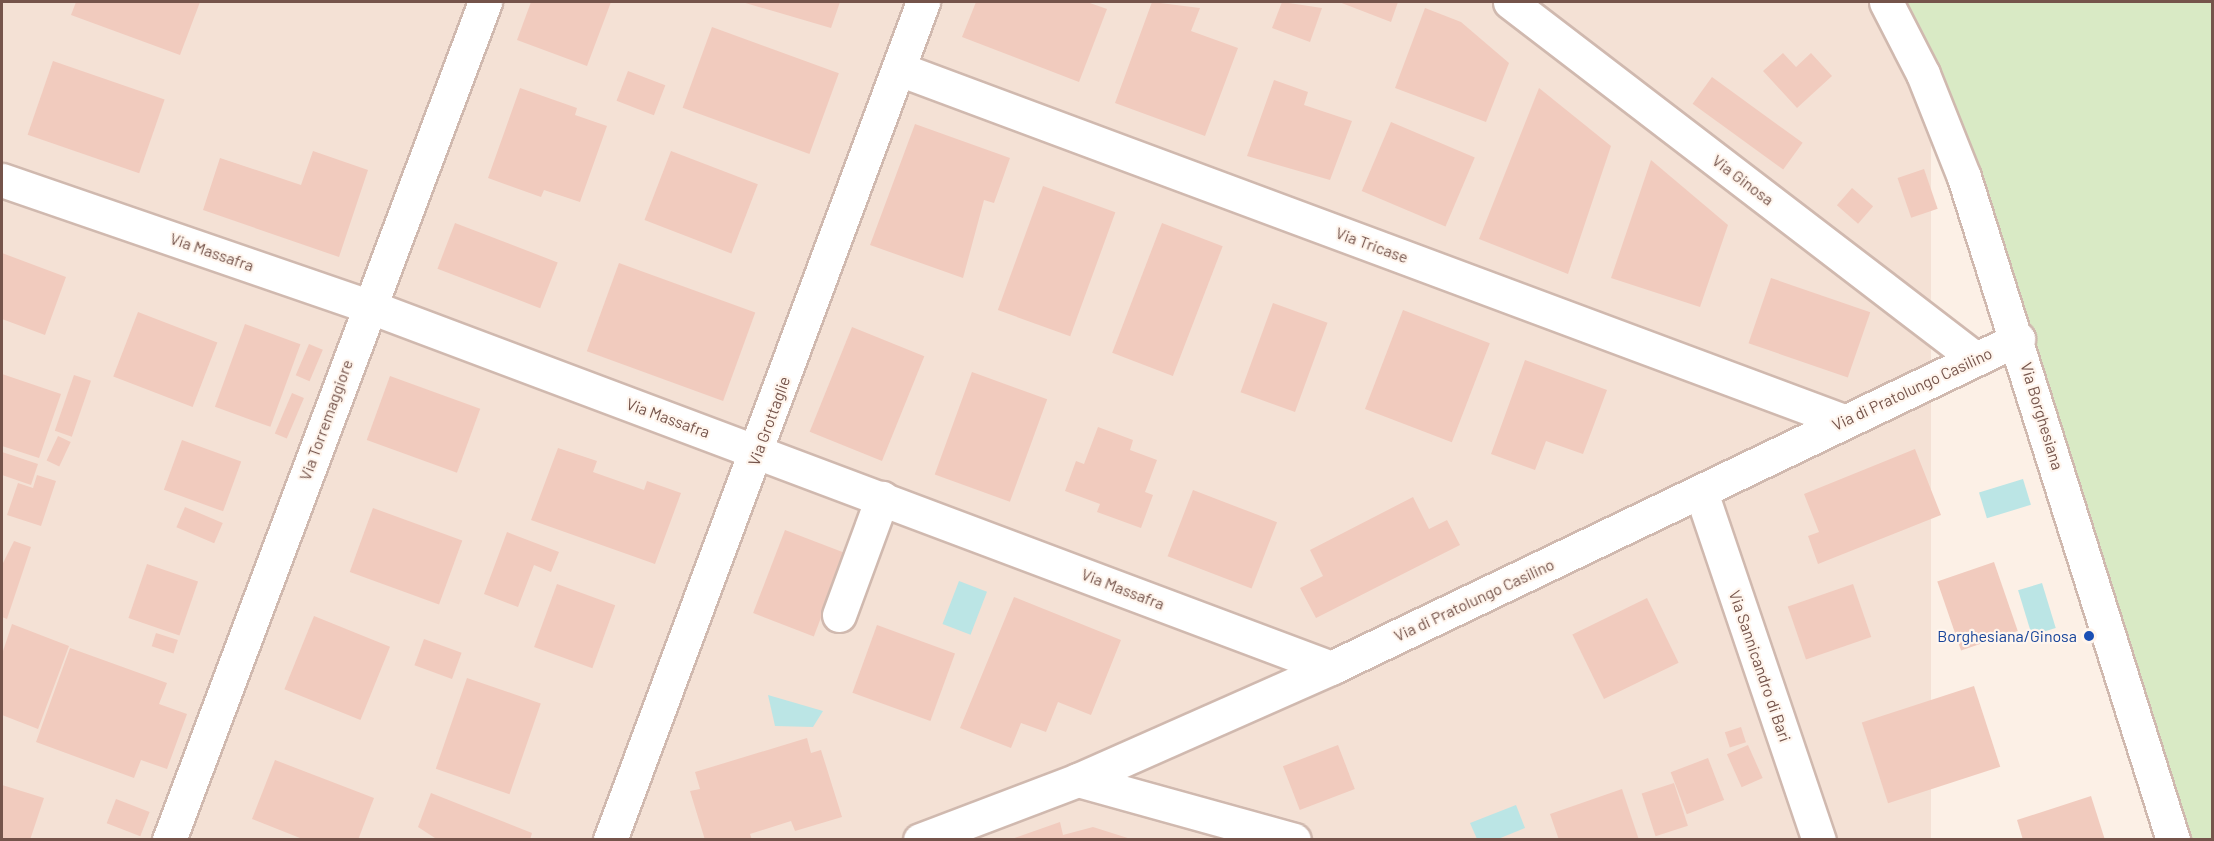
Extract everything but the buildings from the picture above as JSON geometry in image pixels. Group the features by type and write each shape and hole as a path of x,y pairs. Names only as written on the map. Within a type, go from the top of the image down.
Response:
{"street":[{"name":"Via Torremaggiore","path":"169,840 368,306 485,2"},
{"name":"Via Grottaglie","path":"610,840 758,452 924,2"},
{"name":"Via Ginosa","path":"1510,2 1976,359"},
{"name":"Via Borghesiana","path":"1886,2 1945,125 2018,339 2173,840"},
{"name":"Via Tricase","path":"899,69 1844,421"},
{"name":"Via Massafra","path":"2,180 368,306 1331,668"},
{"name":"Via di Pratolungo Casilino","path":"920,840 1078,780 1331,668 2018,339"},
{"name":"Via Sannicandro di Bari","path":"1701,492 1819,840"},
{"path":"839,615 882,498"},
{"path":"1078,780 1294,840"}],"shaded area":[{"path":"2,2 1931,2 1931,840 2,840"}],"green space":[{"path":"1882,2 2212,2 2212,839 2173,839 2018,339"}],"water":[{"path":"2023,479 2031,505 1987,518 1979,492"},
{"path":"959,581 987,592 971,635 943,624"},
{"path":"2042,583 2056,628 2032,635 2018,590"},
{"path":"768,695 823,711 813,727 775,726"},
{"path":"1516,805 1525,828 1498,839 1477,839 1470,823"}],"place":[{"name":"Borghesiana/Ginosa","path":"2089,636"}]}
